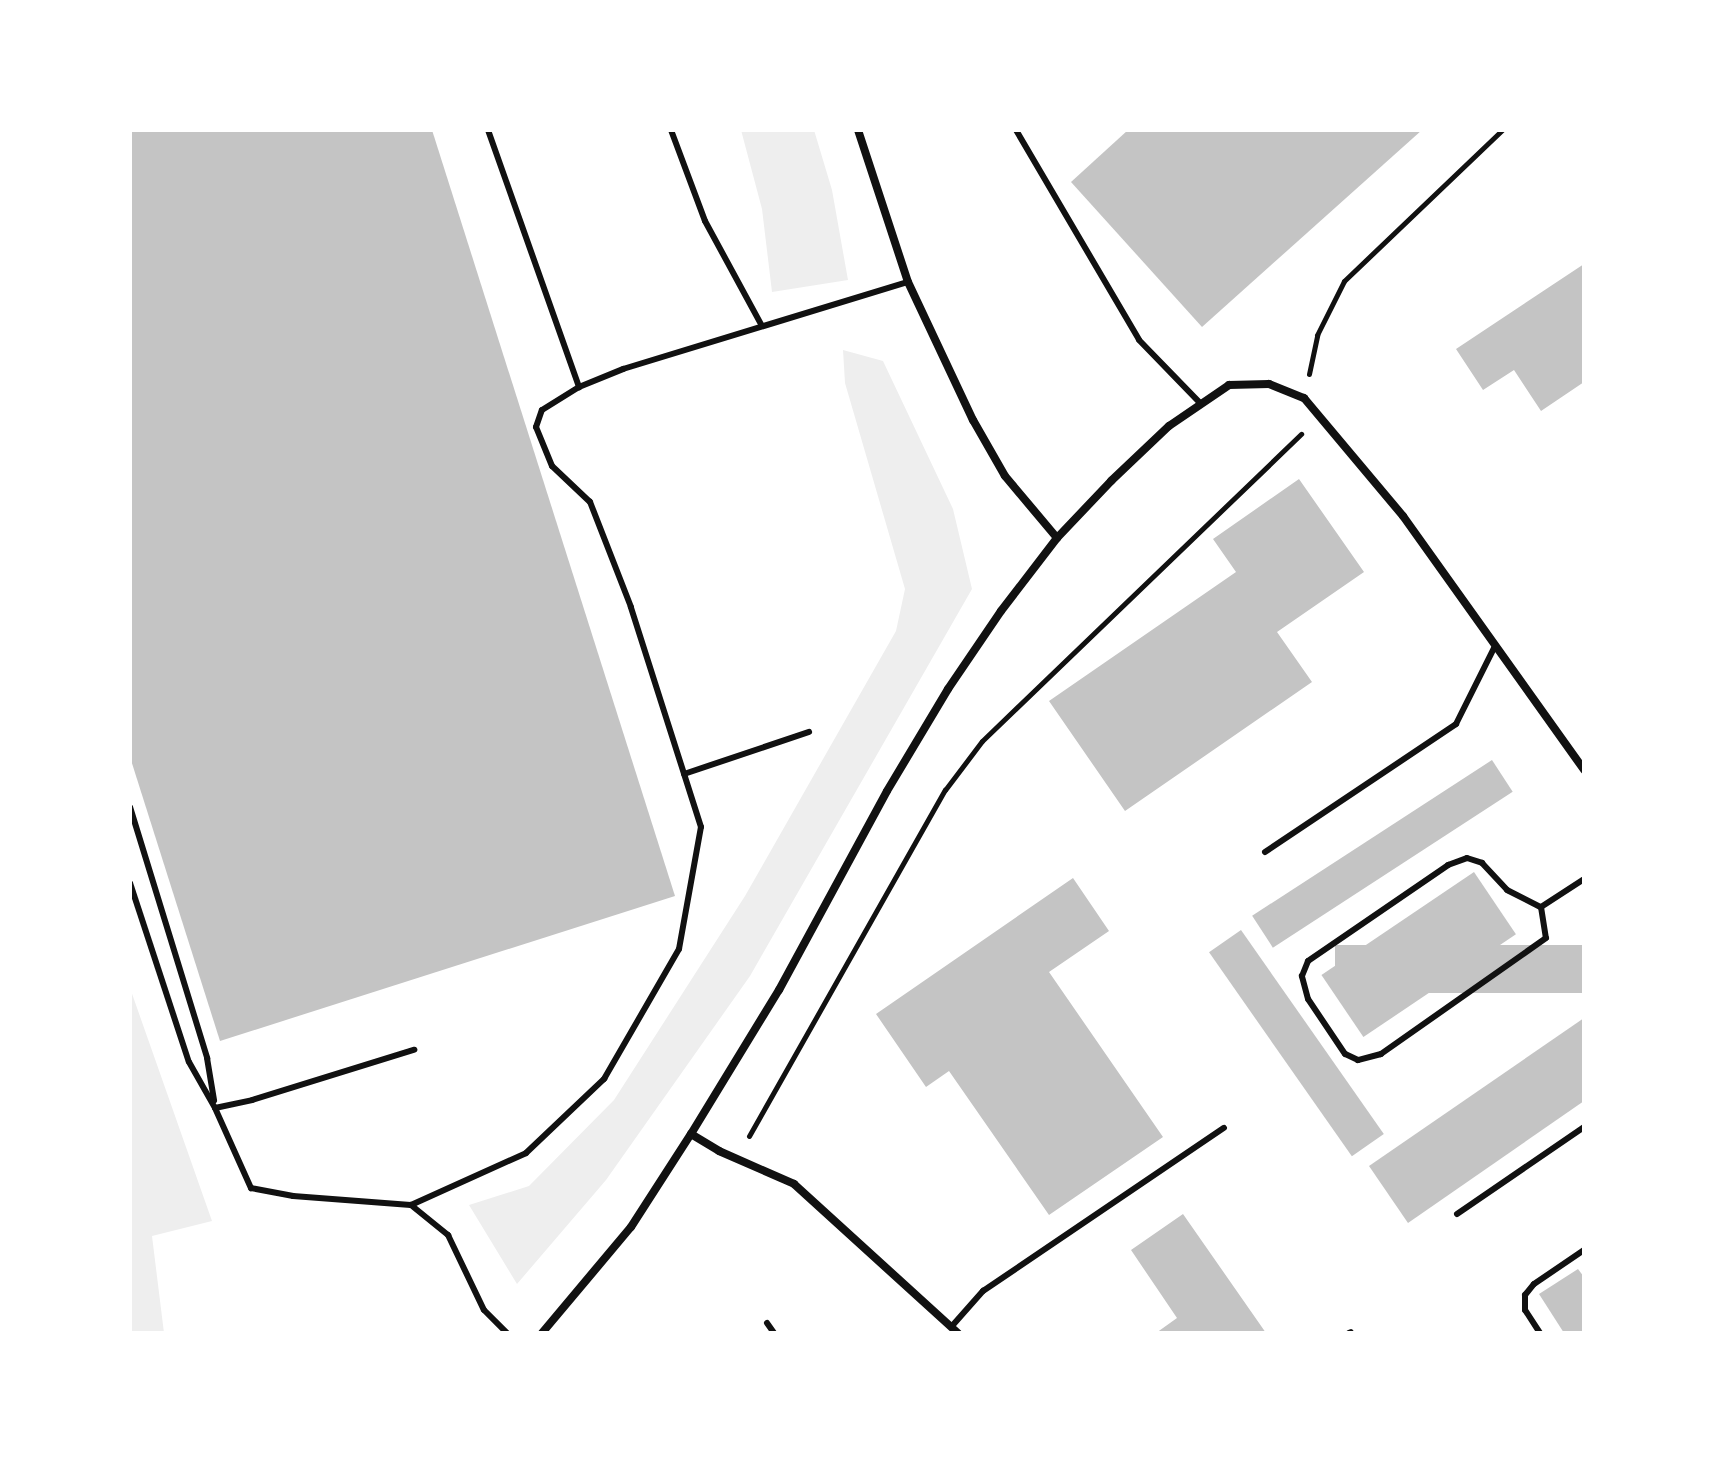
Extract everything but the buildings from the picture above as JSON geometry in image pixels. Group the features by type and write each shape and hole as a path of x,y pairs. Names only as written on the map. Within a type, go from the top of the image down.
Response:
{"street":[{"path":"858,130 908,282 979,431 1005,476 1057,538"},
{"path":"542,1333 631,1227 779,990 887,791 948,689 1057,538 1169,426 1229,385 1269,384 1304,398 1403,516 1584,770"},
{"path":"691,1134 736,1159 794,1184 955,1329"}],"lane":[{"path":"488,130 579,387"},
{"path":"671,130 705,221 762,326"},
{"path":"1016,130 1139,340 1201,404"},
{"path":"130,883 189,1062 215,1108 251,1188 293,1196 411,1205 526,1153 604,1079 679,949 701,827 631,607 590,502 552,466 536,427 542,410 579,387 623,369 908,282"},
{"path":"1265,852 1456,724 1495,646"},
{"path":"684,774 809,732"},
{"path":"130,807 207,1058 215,1108"},
{"path":"1467,858 1482,863 1507,890 1541,907 1546,938 1381,1054 1358,1060 1345,1054 1308,999 1302,976 1308,961 1448,865 1467,858"},
{"path":"1541,907 1584,879"},
{"path":"215,1108 252,1100 414,1050"},
{"path":"1457,1214 1584,1127"},
{"path":"955,1329 983,1291 1224,1128"},
{"path":"411,1205 448,1235 484,1310 507,1333"},
{"path":"1540,1333 1525,1310 1525,1295 1534,1284 1584,1250"},
{"path":"767,1323 774,1333"}],"path":[{"path":"1304,398 1317,335 1344,281 1502,130"},
{"path":"736,1159 945,790 982,741 1319,417"}],"shaded area":[{"path":"741,130 814,130 832,190 848,280 772,292 762,209"},
{"path":"843,350 883,361 953,509 972,589 750,976 606,1180 517,1284 469,1205 529,1186 614,1100 745,896 896,631 905,589 845,383"},
{"path":"130,988 212,1221 152,1236 164,1333 130,1333"}]}
